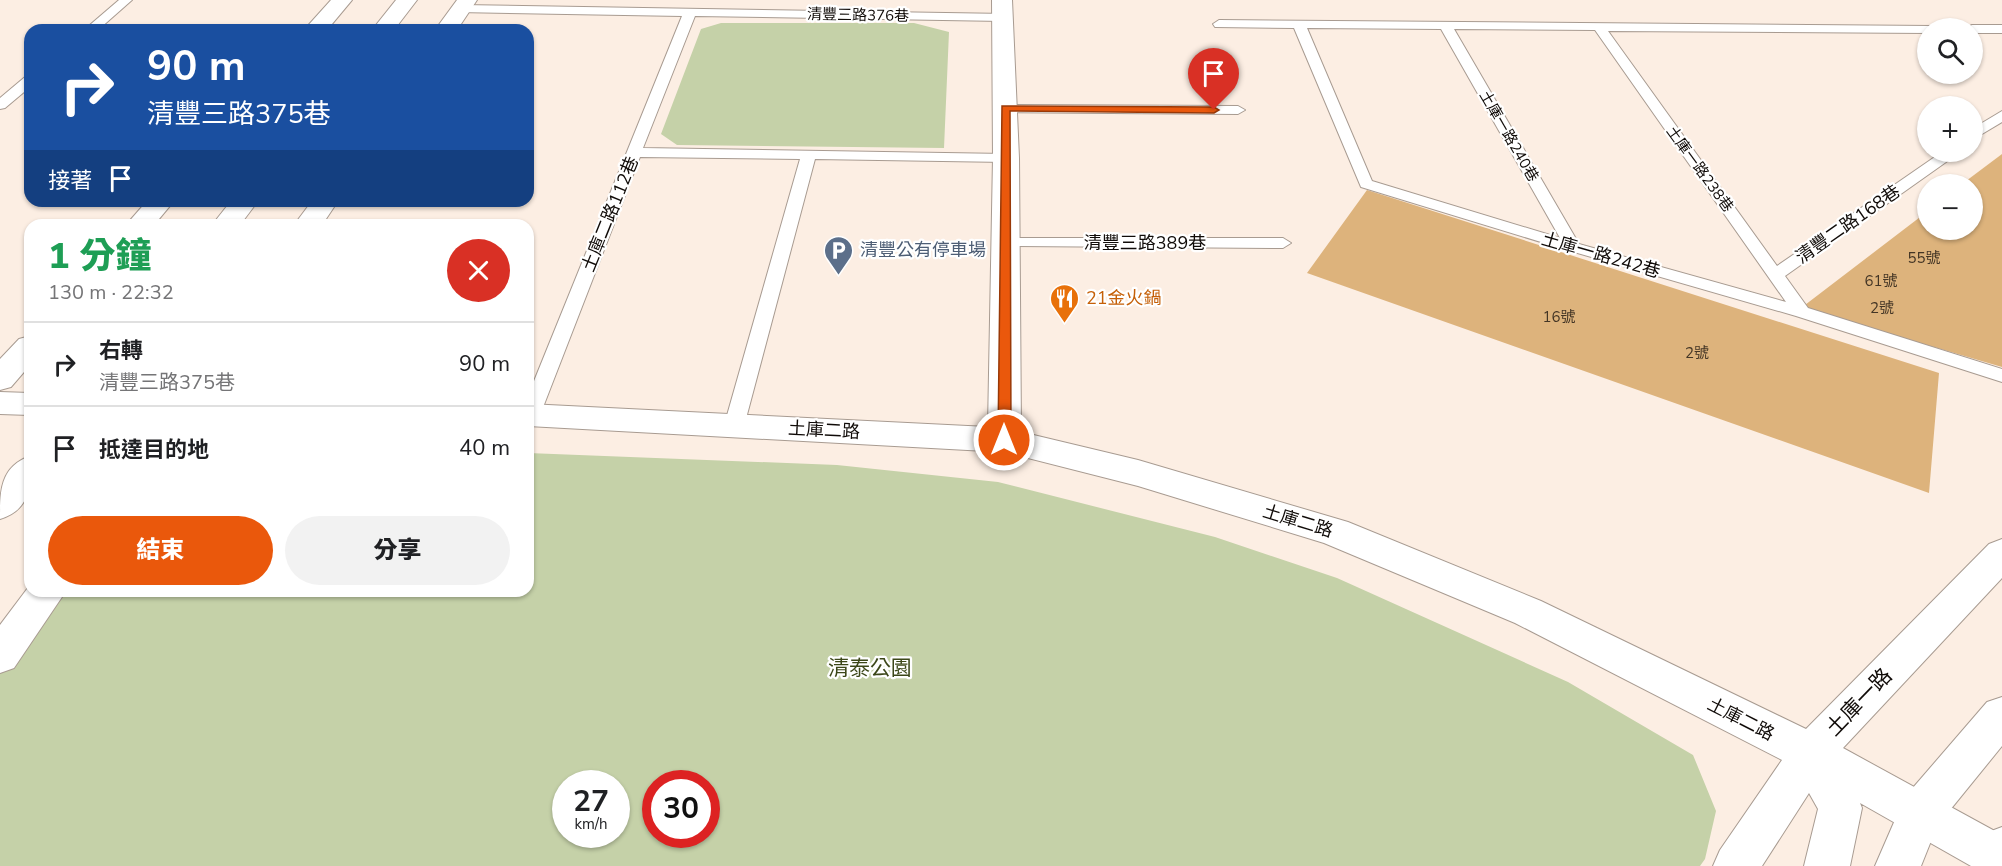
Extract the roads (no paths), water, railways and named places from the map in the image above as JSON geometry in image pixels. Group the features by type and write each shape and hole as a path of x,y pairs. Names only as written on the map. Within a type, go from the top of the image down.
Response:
{"street":[{"path":"320,24 342,0"},
{"path":"388,24 407,0"},
{"path":"450,24 464,4"},
{"path":"1002,9 1006,158 1004,440"},
{"path":"145,219 156,207"},
{"path":"231,219 240,207"},
{"path":"0,379 24,353"},
{"path":"0,403 24,404"},
{"name":"土庫二路","path":"534,415 1004,440 1138,473 1335,532 1528,612 1811,753 1921,812 1999,858"},
{"path":"0,506 24,476"},
{"name":"土庫一路","path":"1736,866 1811,753 2002,554"},
{"path":"0,657 43,597"},
{"path":"1898,866 1921,812 2002,715"},
{"path":"1811,753 1840,808 1827,866"}],"lane":[{"path":"97,24 126,0"},
{"name":"清豐三路376巷","path":"464,4 670,6 690,12 1002,9"},
{"name":"土庫二路112巷","path":"534,402 690,12"},
{"path":"1219,24 1917,29"},
{"name":"土庫一路242巷","path":"1299,24 1366,184 1573,247 1802,312 2002,376"},
{"name":"土庫一路240巷","path":"1445,25 1573,247"},
{"name":"土庫一路238巷","path":"1598,27 1802,312"},
{"path":"1983,29 2002,29"},
{"path":"0,105 24,85"},
{"path":"1005,108 1238,110"},
{"path":"1983,129 2002,116"},
{"path":"634,152 1006,158"},
{"path":"734,426 809,154"},
{"name":"清豐二路168巷","path":"1775,275 1937,162"},
{"name":"清豐三路389巷","path":"1006,243 1283,243"}],"place":[{"name":"清豐公有停車場","path":"839,276"},
{"name":"21金火鍋","path":"1065,324"}],"park label":[{"name":"清泰公園","path":"870,668"}]}
